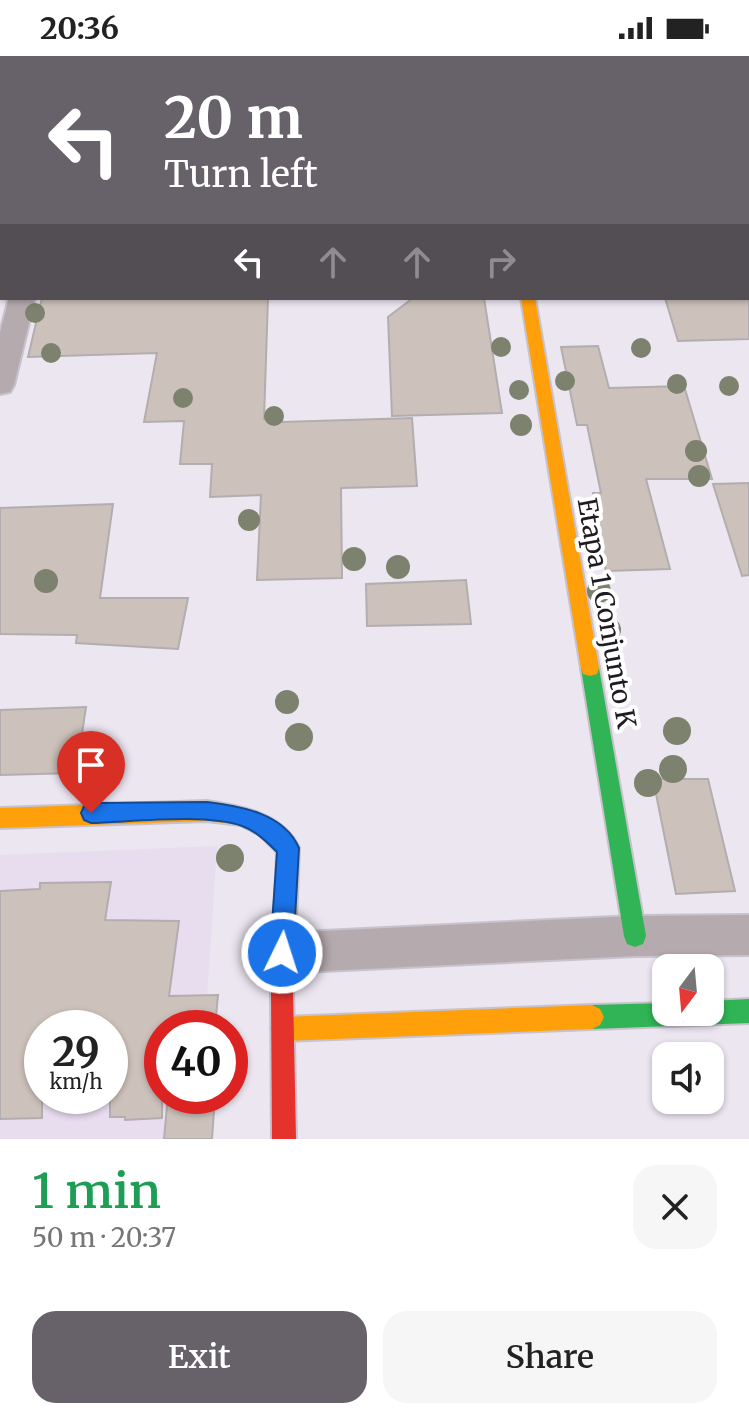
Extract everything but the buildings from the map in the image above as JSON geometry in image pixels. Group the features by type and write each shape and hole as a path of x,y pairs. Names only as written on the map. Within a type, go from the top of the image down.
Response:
{"street":[{"path":"0,385 21,300"},
{"name":"Etapa 1 Conjunto K","path":"528,300 635,936"},
{"path":"0,818 207,811 244,816 267,828 288,848 282,953 284,1139"},
{"path":"282,953 635,936 749,935"},
{"path":"283,1029 749,1011"}],"shaded area":[{"path":"217,846 206,1010 144,1010 144,1114 199,1114 198,1139 0,1139 0,855"}],"traffic: fast":[{"path":"590,668 635,936"},
{"path":"592,1017 749,1011"}],"traffic: slow":[{"path":"528,300 590,668"},
{"path":"0,818 207,811 244,816 267,828 288,848 282,991"},
{"path":"283,1029 592,1017"}],"traffic: jam":[{"path":"282,991 284,1139"}],"route":[{"path":"91,813 207,811 244,816 267,828 288,848 282,953"}]}
